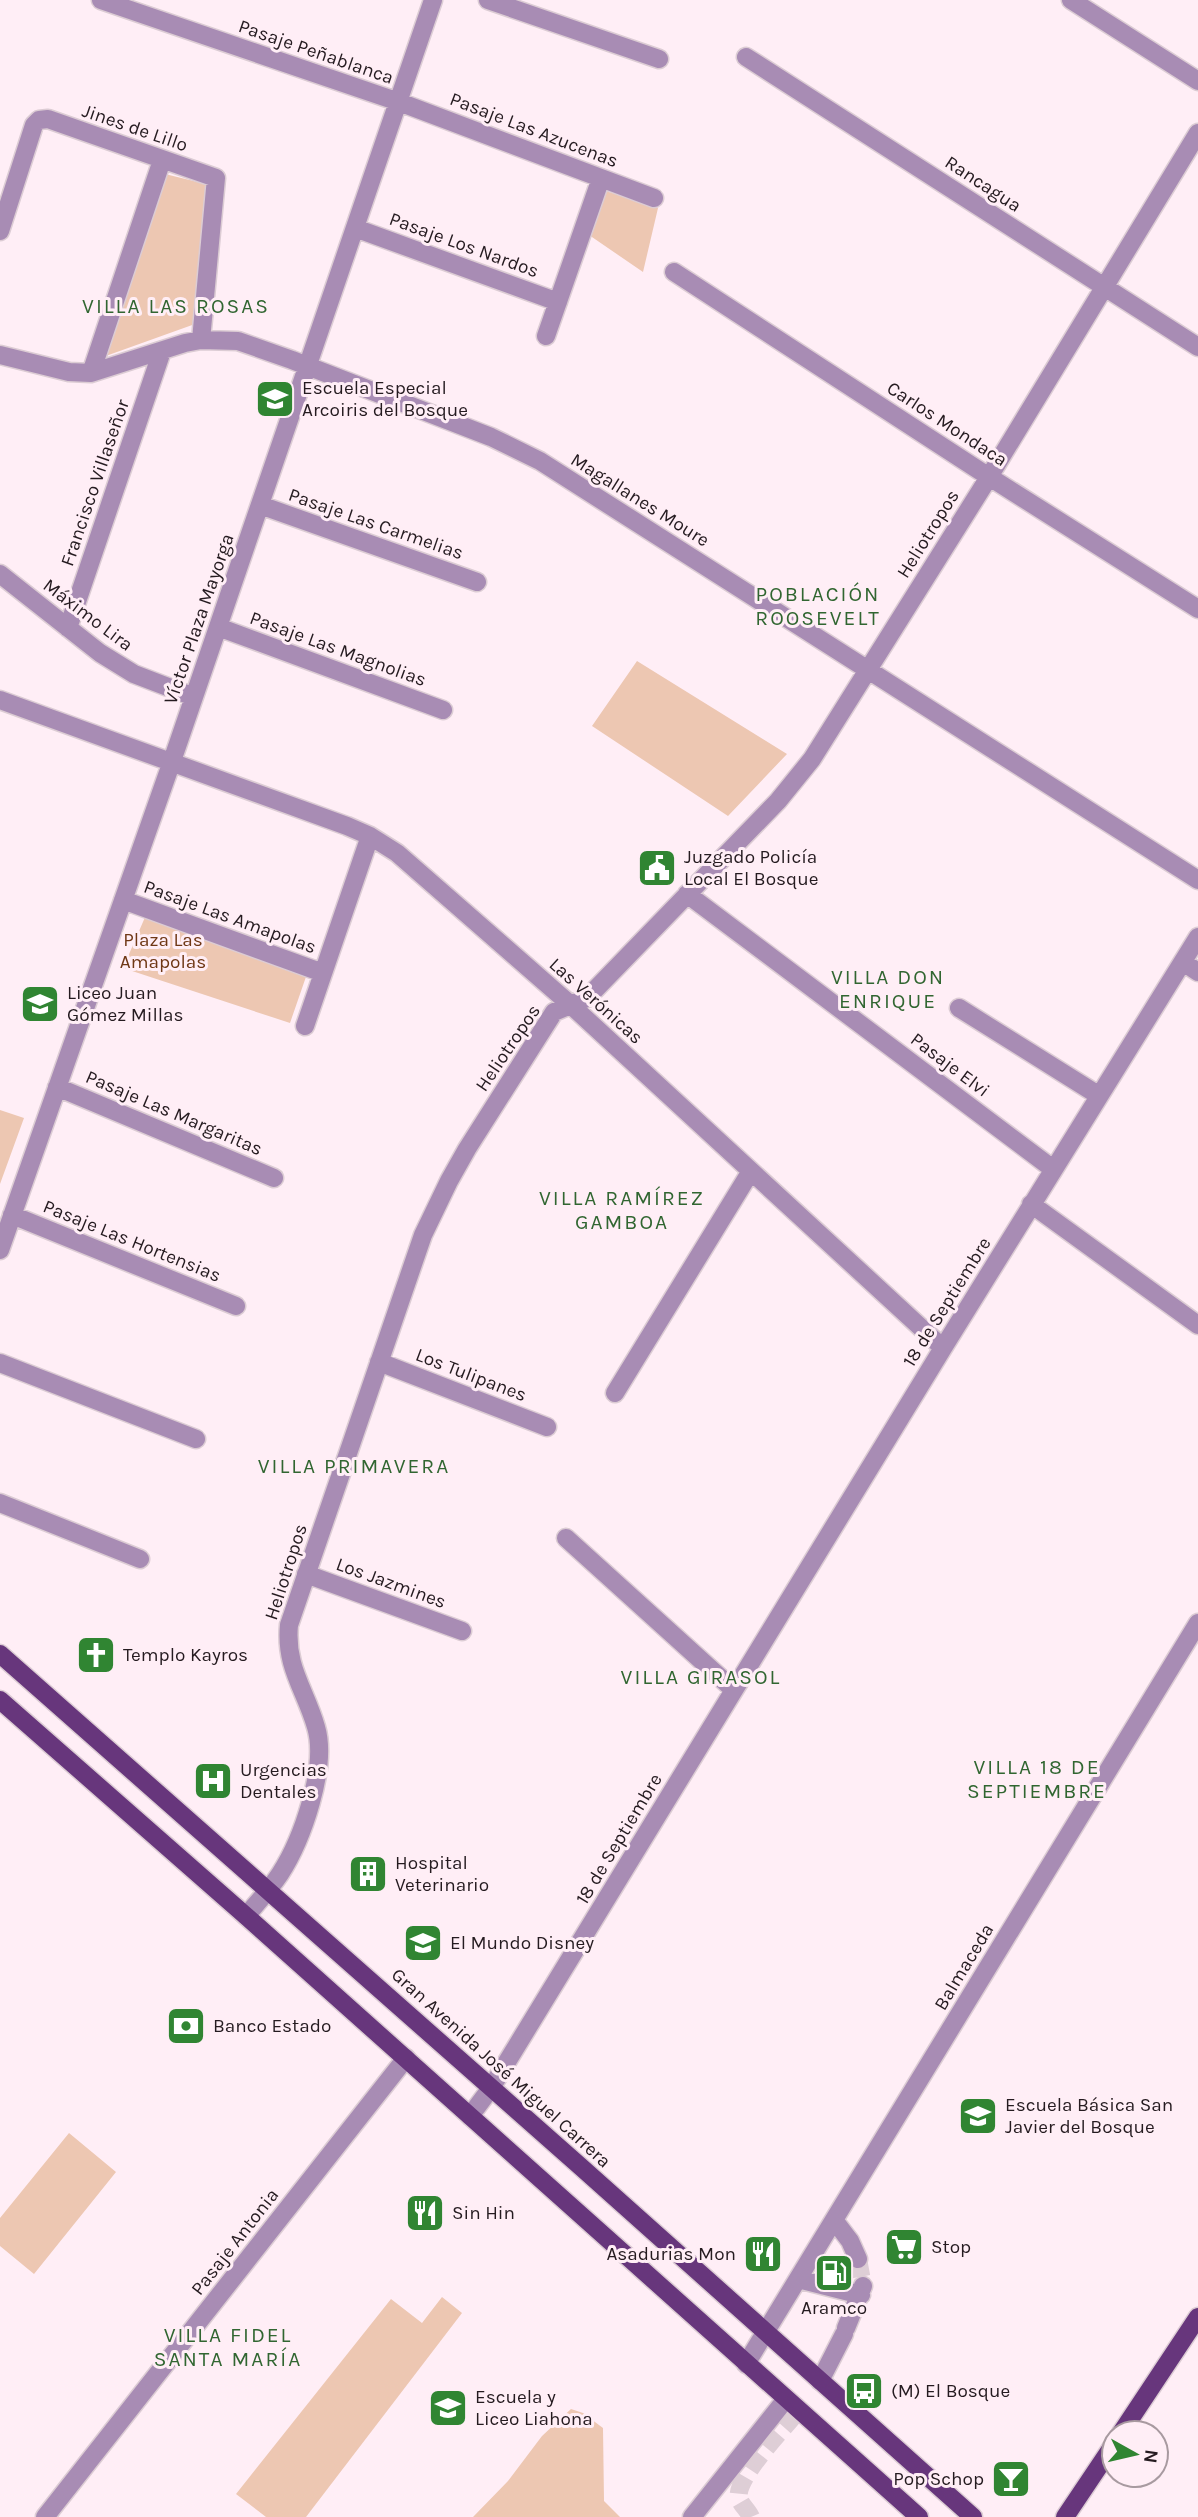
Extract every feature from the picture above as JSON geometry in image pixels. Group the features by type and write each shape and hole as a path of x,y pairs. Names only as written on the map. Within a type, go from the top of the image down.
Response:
{"main road":[{"name":"Gran Avenida José Miguel Carrera","path":"0,1654 973,2517"},
{"path":"0,1700 406,2058 919,2517"},
{"path":"1130,2419 1198,2317"},
{"path":"1065,2517 1100,2465"}],"street":[{"name":"Pasaje Peñablanca","path":"101,0 398,102"},
{"name":"Víctor Plaza Mayorga","path":"0,1250 171,764 433,0"},
{"path":"488,0 659,58"},
{"path":"1071,0 1198,81"},
{"name":"Rancagua","path":"746,57 1198,347"},
{"name":"Pasaje Las Azucenas","path":"398,102 654,198"},
{"name":"Jines de Lillo","path":"0,231 34,125 39,120 48,119 216,178 201,340"},
{"name":"Heliotropos","path":"246,1916 279,1875 296,1840 319,1770 320,1743 294,1675 287,1640 289,1625 423,1235 449,1181 554,1012 587,998 796,781 812,759 989,477 1198,133"},
{"path":"90,373 162,160"},
{"name":"Pasaje Los Nardos","path":"546,337 601,178"},
{"name":"Pasaje Los Nardos","path":"355,228 558,302"},
{"name":"Carlos Mondaca","path":"674,272 1198,609"},
{"name":"Magallanes Moure","path":"0,355 69,372 90,373 201,340 238,341 491,437 540,461 1198,880"},
{"name":"Francisco Villaseñor","path":"68,628 162,351"},
{"name":"Pasaje Las Carmelias","path":"260,505 477,582"},
{"name":"Máximo Lira","path":"0,574 100,653 134,674 194,697"},
{"name":"Pasaje Las Magnolias","path":"218,627 443,710"},
{"name":"Las Verónicas","path":"0,700 370,836 397,853 572,1006 943,1348"},
{"path":"305,1026 370,836"},
{"name":"Pasaje Elvi","path":"687,894 1054,1168"},
{"name":"Pasaje Las Amapolas","path":"123,900 323,973"},
{"name":"18 de Septiembre","path":"470,2116 491,2088 1098,1095 1190,967 1198,937"},
{"path":"959,1008 1098,1095"},
{"name":"Pasaje Las Margaritas","path":"57,1087 274,1178"},
{"path":"615,1393 751,1171"},
{"path":"1031,1204 1198,1325"},
{"name":"Pasaje Las Hortensias","path":"12,1215 236,1306"},
{"name":"Los Tulipanes","path":"379,1362 547,1427"},
{"path":"0,1363 196,1439"},
{"path":"0,1503 140,1559"},
{"path":"566,1538 734,1690"},
{"name":"Los Jazmines","path":"306,1574 462,1632"},
{"name":"Balmaceda","path":"746,2364 1198,1623"},
{"name":"Pasaje Antonia","path":"45,2517 406,2058"},
{"path":"834,2220 850,2241 858,2259"},
{"path":"798,2279 862,2291 820,2381"},
{"path":"692,2517 786,2399"}],"green space":[{"path":"165,174 210,185 195,324 103,357"},
{"path":"603,190 658,208 643,272 589,235"},
{"path":"637,661 787,754 728,816 592,726"},
{"name":"Plaza Las Amapolas","path":"146,915 308,971 290,1023 123,968"},
{"path":"0,1110 24,1118 0,1184"},
{"path":"69,2133 116,2172 34,2274 0,2246 0,2218"},
{"path":"442,2297 462,2313 306,2517 266,2517 236,2494 391,2299 422,2323"},
{"path":"571,2409 583,2413 603,2428 604,2501 620,2517 473,2517 508,2481 542,2436"}],"tunnel":[{"path":"858,2259 863,2286"},
{"path":"751,2517 739,2498 744,2478 799,2410"}],"place":[{"name":"Escuela Especial Arcoiris del Bosque","path":"275,399"},
{"name":"Juzgado Policía Local El Bosque","path":"657,868"},
{"name":"Liceo Juan Gómez Millas","path":"40,1004"},
{"name":"Templo Kayros","path":"96,1655"},
{"name":"Urgencias Dentales","path":"213,1781"},
{"name":"Hospital Veterinario","path":"368,1874"},
{"name":"El Mundo Disney","path":"423,1943"},
{"name":"Banco Estado","path":"186,2026"},
{"name":"Escuela Básica San Javier del Bosque","path":"978,2116"},
{"name":"Sin Hin","path":"425,2213"},
{"name":"Stop","path":"904,2247"},
{"name":"Asadurias Mon","path":"763,2254"},
{"name":"Aramco","path":"834,2273"},
{"name":"(M) El Bosque","path":"864,2391"},
{"name":"Escuela y Liceo Liahona","path":"448,2408"},
{"name":"Pop Schop","path":"1011,2479"}],"district":[{"name":"VILLA LAS ROSAS","path":"176,306"},
{"name":"POBLACIÓN ROOSEVELT","path":"818,606"},
{"name":"VILLA DON ENRIQUE","path":"888,989"},
{"name":"VILLA RAMÍREZ GAMBOA","path":"622,1210"},
{"name":"VILLA PRIMAVERA","path":"354,1466"},
{"name":"VILLA GIRASOL","path":"701,1677"},
{"name":"VILLA 18 DE SEPTIEMBRE","path":"1037,1779"},
{"name":"VILLA FIDEL SANTA MARÍA","path":"228,2347"}]}
